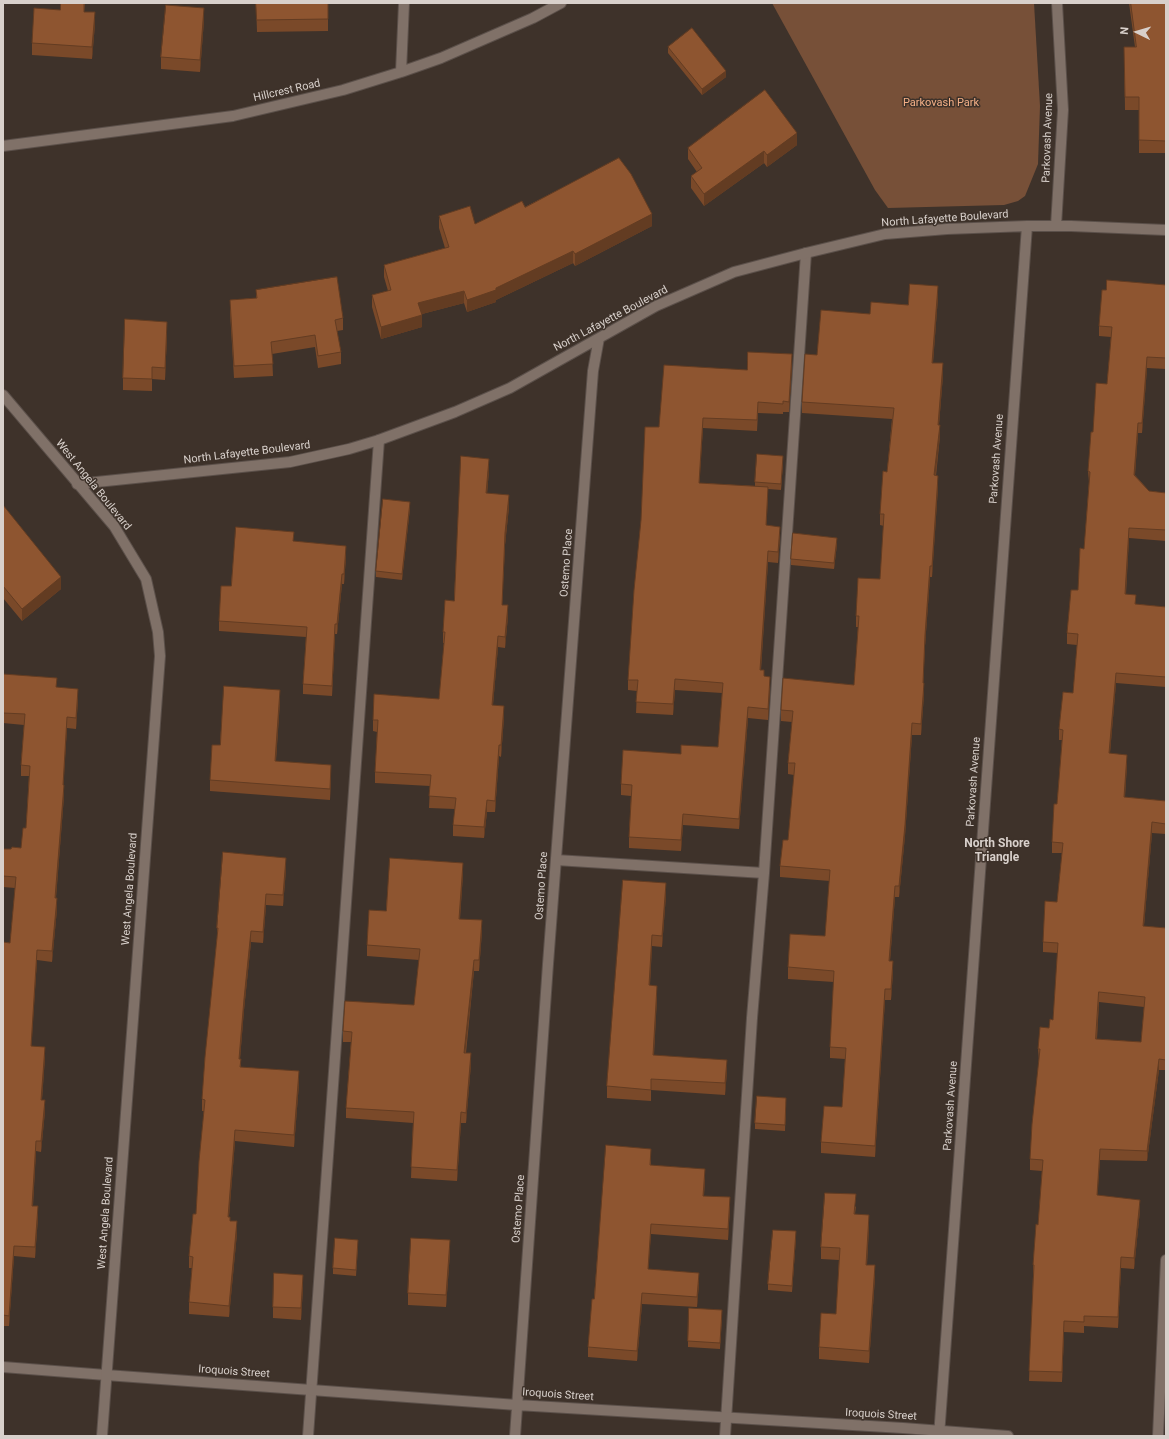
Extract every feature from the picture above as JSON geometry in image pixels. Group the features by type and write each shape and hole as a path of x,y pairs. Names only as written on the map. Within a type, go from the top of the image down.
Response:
{"street":[{"path":"401,72 404,3"},
{"name":"Hillcrest Road","path":"3,146 233,116 344,90 441,58 533,18 561,3"},
{"name":"Parkovash Avenue","path":"1056,3 1063,110 1056,226"},
{"name":"Parkovash Avenue","path":"939,1433 1026,226"},
{"name":"North Lafayette Boulevard","path":"77,484 290,462 349,449 379,440 455,412 510,388 656,306 734,272 806,252 885,234 947,229 1056,226 1166,230"},
{"path":"725,1436 752,1018 764,873 806,252"},
{"name":"Ostemo Place","path":"515,1436 593,371 599,338"},
{"name":"West Angela Boulevard","path":"3,395 114,526 146,579 158,632 160,656 102,1436"},
{"path":"308,1436 379,440"},
{"path":"556,860 764,873"},
{"path":"1158,1436 1166,1260"},
{"name":"Iroquois Street","path":"3,1367 517,1405 939,1433 1008,1436"}],"green space":[{"name":"Parkovash Park","path":"772,3 1034,3 1040,106 1038,164 1025,196 1018,201 1004,205 888,208 875,190"}],"building":[{"path":"61,3 84,3 84,12 95,12 92,47 32,43 34,8 60,10"},
{"path":"256,3 328,3 328,19 257,20"},
{"path":"1131,3 1166,3 1166,141 1139,140 1139,97 1125,97 1124,47 1136,47"},
{"path":"166,5 204,8 200,60 161,57"},
{"path":"692,28 726,71 702,89 668,47"},
{"path":"765,90 797,133 767,155 764,151 704,194 691,176 702,168 688,148"},
{"path":"619,158 631,174 652,214 575,254 573,251 496,288 496,290 467,300 464,291 418,303 422,315 381,327 372,295 391,290 384,265 449,247 439,216 470,206 475,224 522,201 525,207"},
{"path":"337,277 343,318 335,320 341,352 318,356 315,335 271,342 273,364 234,366 230,300 257,298 256,290"},
{"path":"1107,280 1166,285 1166,358 1147,357 1142,423 1138,423 1134,475 1149,491 1166,493 1166,530 1129,528 1125,594 1136,595 1135,604 1166,607 1166,677 1116,673 1109,753 1127,755 1124,797 1166,801 1166,824 1152,822 1143,926 1166,928 1166,1060 1159,1059 1147,1151 1100,1149 1097,1195 1140,1200 1134,1258 1121,1257 1118,1317 1084,1316 1084,1322 1064,1321 1062,1372 1029,1371 1033,1265 1043,1160 1030,1159 1032,1124 1040,1049 1038,1049 1040,1027 1049,1028 1050,1019 1053,1020 1058,943 1043,942 1045,901 1057,902 1063,843 1052,842 1054,804 1057,804 1063,730 1059,729 1063,692 1073,693 1078,634 1067,633 1071,590 1078,590 1080,548 1084,549 1090,472 1088,471 1091,432 1093,432 1096,383 1107,384 1112,327 1099,326 1102,290 1106,290","holes":["1099,992 1145,997 1141,1042 1096,1039"]},
{"path":"910,284 938,286 932,363 943,363 938,425 940,425 934,475 938,476 932,566 930,566 925,635 921,724 912,723 905,825 899,886 895,886 889,961 893,961 891,989 885,989 875,1146 821,1142 824,1106 842,1107 846,1048 830,1047 834,971 788,967 790,934 825,936 830,870 780,866 783,840 788,840 795,763 788,763 793,711 781,710 783,678 854,685 859,616 856,616 858,578 880,579 884,514 880,514 883,471 887,472 894,408 802,402 805,354 817,355 821,310 870,314 871,302 908,305"},
{"path":"125,319 167,322 165,368 152,367 152,379 123,378"},
{"path":"748,352 792,354 789,402 783,401 783,404 758,402 757,420 703,418 699,483 768,487 766,525 780,527 778,552 768,551 760,670 764,670 764,676 770,677 768,709 748,707 739,819 683,814 681,840 629,837 632,785 621,784 623,750 681,754 681,745 718,747 723,683 675,679 673,704 636,702 638,680 628,680 634,590 641,520 645,427 659,427 664,365 747,370"},
{"path":"757,454 783,456 781,484 755,482"},
{"path":"461,456 489,459 486,493 509,495 505,533 502,605 508,605 505,637 498,636 492,705 504,706 501,745 499,745 495,801 487,800 484,827 453,825 456,798 429,796 431,775 375,772 378,720 373,720 374,694 439,699 445,632 443,632 445,600 454,601"},
{"path":"383,499 410,502 402,574 376,571"},
{"path":"3,505 61,577 22,609 3,586"},
{"path":"236,527 294,532 293,541 346,546 344,574 342,574 337,624 335,624 332,686 303,684 307,627 219,621 221,586 231,586"},
{"path":"793,533 837,538 834,563 791,559"},
{"path":"3,674 57,678 56,687 78,689 76,718 67,717 64,785 55,898 57,898 52,951 37,950 31,1046 45,1047 41,1100 45,1100 41,1141 36,1141 32,1206 38,1206 35,1247 14,1246 9,1316 3,1315 3,942 10,943 16,877 3,876 3,849 11,849 12,847 21,848 23,828 26,828 30,766 21,765 25,714 3,713"},
{"path":"224,686 280,690 275,761 331,765 330,789 210,780 212,745 220,745"},
{"path":"223,852 286,858 283,895 266,894 263,932 251,931 239,1059 241,1059 240,1067 299,1071 294,1135 235,1130 228,1217 230,1217 230,1221 237,1221 229,1306 189,1302 193,1257 189,1256 193,1214 196,1214 205,1100 202,1099 205,1057 218,928"},
{"path":"390,858 463,863 459,919 482,920 479,960 474,960 464,1053 471,1053 466,1113 461,1112 457,1170 411,1167 414,1112 346,1108 352,1032 343,1031 345,1001 414,1005 420,949 367,945 369,910 386,911"},
{"path":"623,880 666,883 662,936 652,935 649,985 657,986 653,1055 727,1060 725,1083 651,1079 651,1090 607,1086"},
{"path":"757,1096 786,1098 785,1125 755,1123"},
{"path":"606,1145 651,1149 650,1165 705,1169 703,1196 730,1197 728,1229 651,1224 648,1269 699,1273 697,1297 642,1293 637,1351 588,1347 592,1299 594,1299"},
{"path":"825,1193 856,1194 854,1214 869,1215 866,1265 875,1265 869,1351 819,1347 821,1313 836,1314 840,1248 821,1247"},
{"path":"773,1230 796,1231 792,1286 768,1284"},
{"path":"335,1238 358,1240 356,1270 333,1268"},
{"path":"411,1238 450,1240 446,1295 408,1293"},
{"path":"274,1273 303,1275 301,1308 273,1307"},
{"path":"689,1308 722,1310 720,1343 688,1341"}],"district":[{"name":"North Shore Triangle","path":"997,851"}]}
